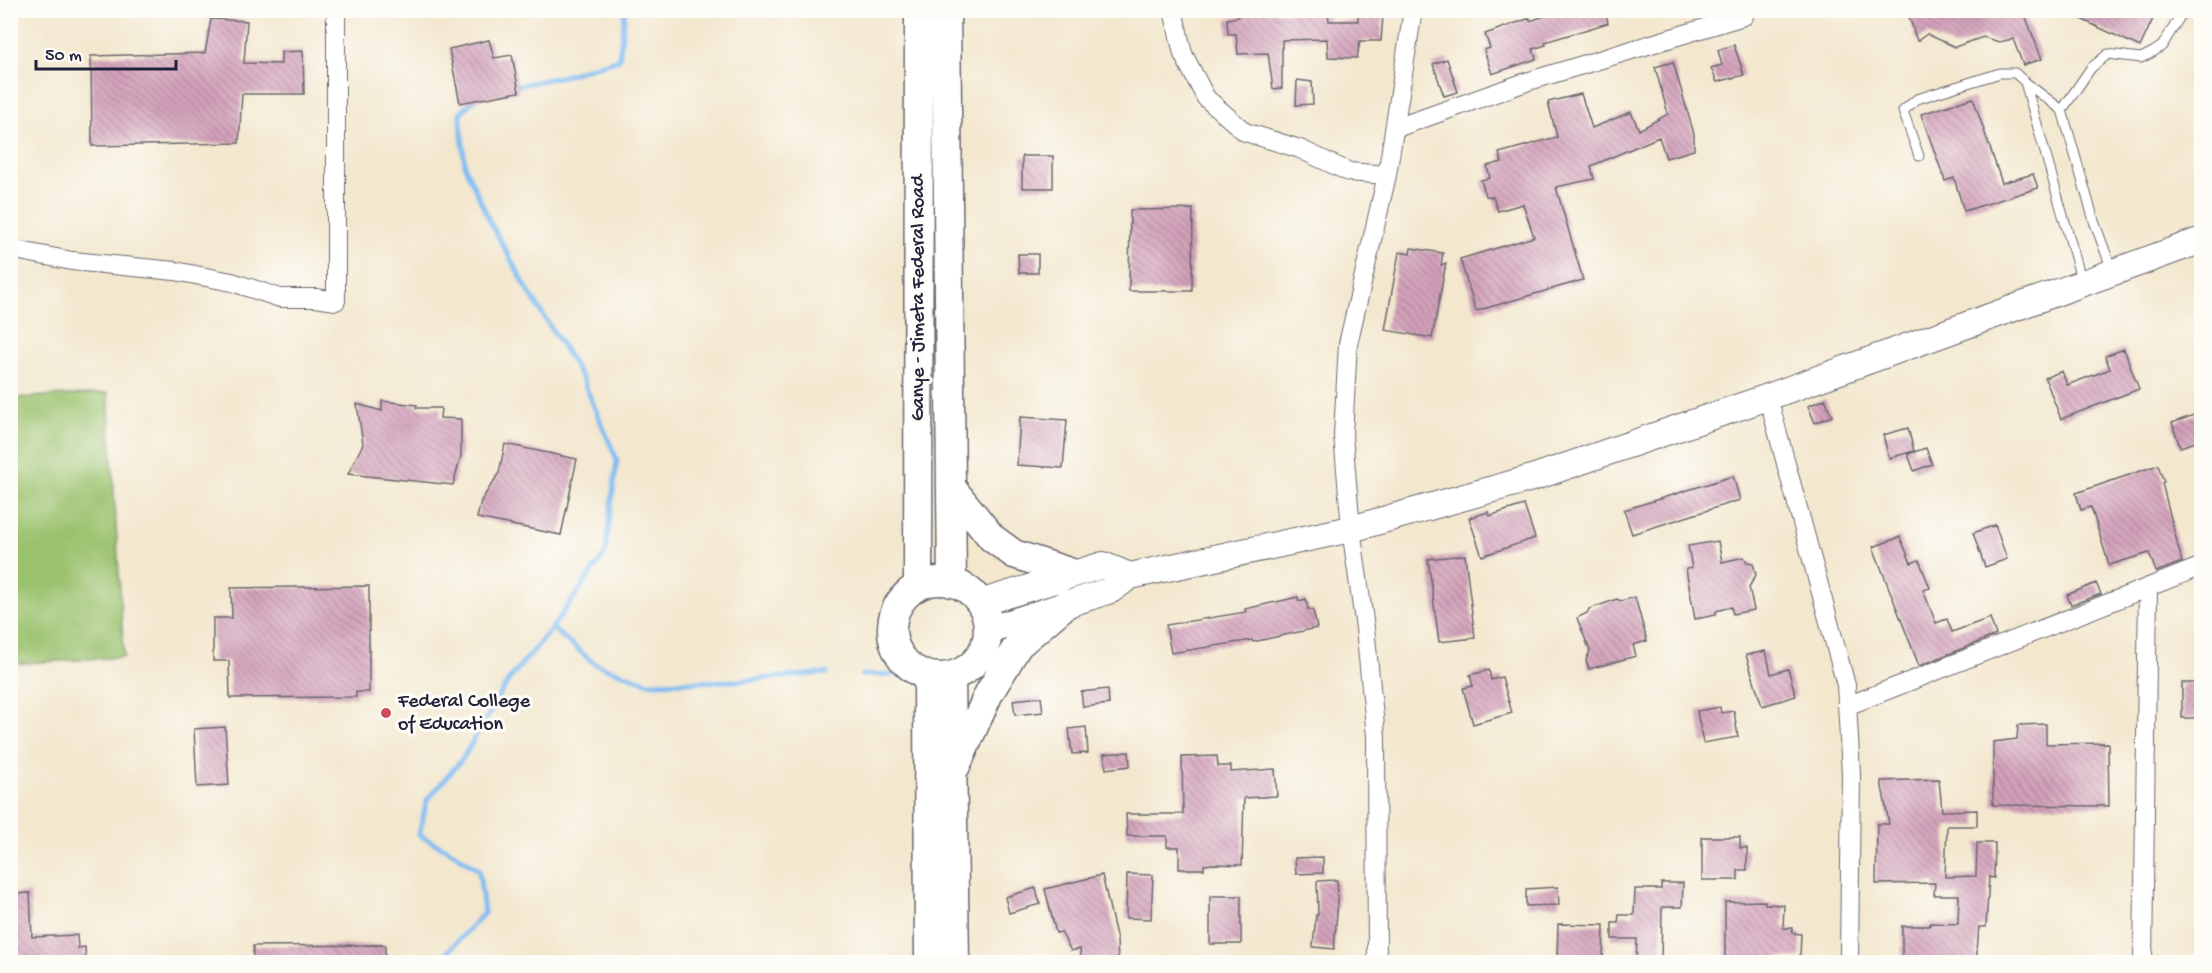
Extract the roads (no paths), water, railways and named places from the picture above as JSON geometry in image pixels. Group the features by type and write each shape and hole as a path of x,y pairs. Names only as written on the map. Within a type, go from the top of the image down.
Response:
{"main road":[{"name":"Ganye - Jimeta Federal Road","path":"918,586 919,10"},
{"name":"Ganye - Jimeta Federal Road","path":"946,10 952,583"},
{"path":"988,630 1111,591 1130,576 1351,530 1532,478 1768,397 2202,240"},
{"path":"951,487 992,538 1014,554 1072,573"},
{"path":"980,603 1103,565 1130,576"},
{"path":"929,582 952,583 972,594 980,603 985,613 988,630 985,647 972,665 939,676 908,665 900,656 892,634 895,612 908,593 918,586 929,582"},
{"path":"953,774 989,693 1018,645 1066,604"},
{"path":"939,676 953,774 955,963"},
{"path":"928,963 939,676"}],"street":[{"path":"10,249 72,261 175,271 232,282 280,298 316,298 336,301 336,10"},
{"path":"1173,10 1183,54 1206,98 1245,132 1300,149 1348,172 1387,175"},
{"path":"1377,963 1376,736 1365,628 1351,530 1343,435 1348,344 1387,175 1413,10"},
{"path":"1396,128 1526,82 1744,16"},
{"path":"1768,397 1843,675 1851,774 1849,963"},
{"path":"1847,706 2202,566"},
{"path":"2143,963 2148,587"}],"lane":[{"path":"2062,110 2091,68 2108,54 2141,58 2162,46 2184,10"},
{"path":"1919,156 1903,111 1917,99 2000,72 2015,72 2062,110 2094,221 2113,272"},
{"path":"2025,81 2082,282"}],"waterway":[{"path":"511,87 564,76 619,59 625,10"},
{"path":"441,962 442,958 484,913 479,870 452,852 419,835 427,800 463,758 508,681 552,628 605,554 617,460 582,378 529,292 490,222 465,167 460,113 477,97"},
{"path":"552,628 595,664 649,683 736,681 827,673"},
{"path":"861,675 900,674"}],"place":[{"name":"Federal College of Education","path":"386,713"}]}
